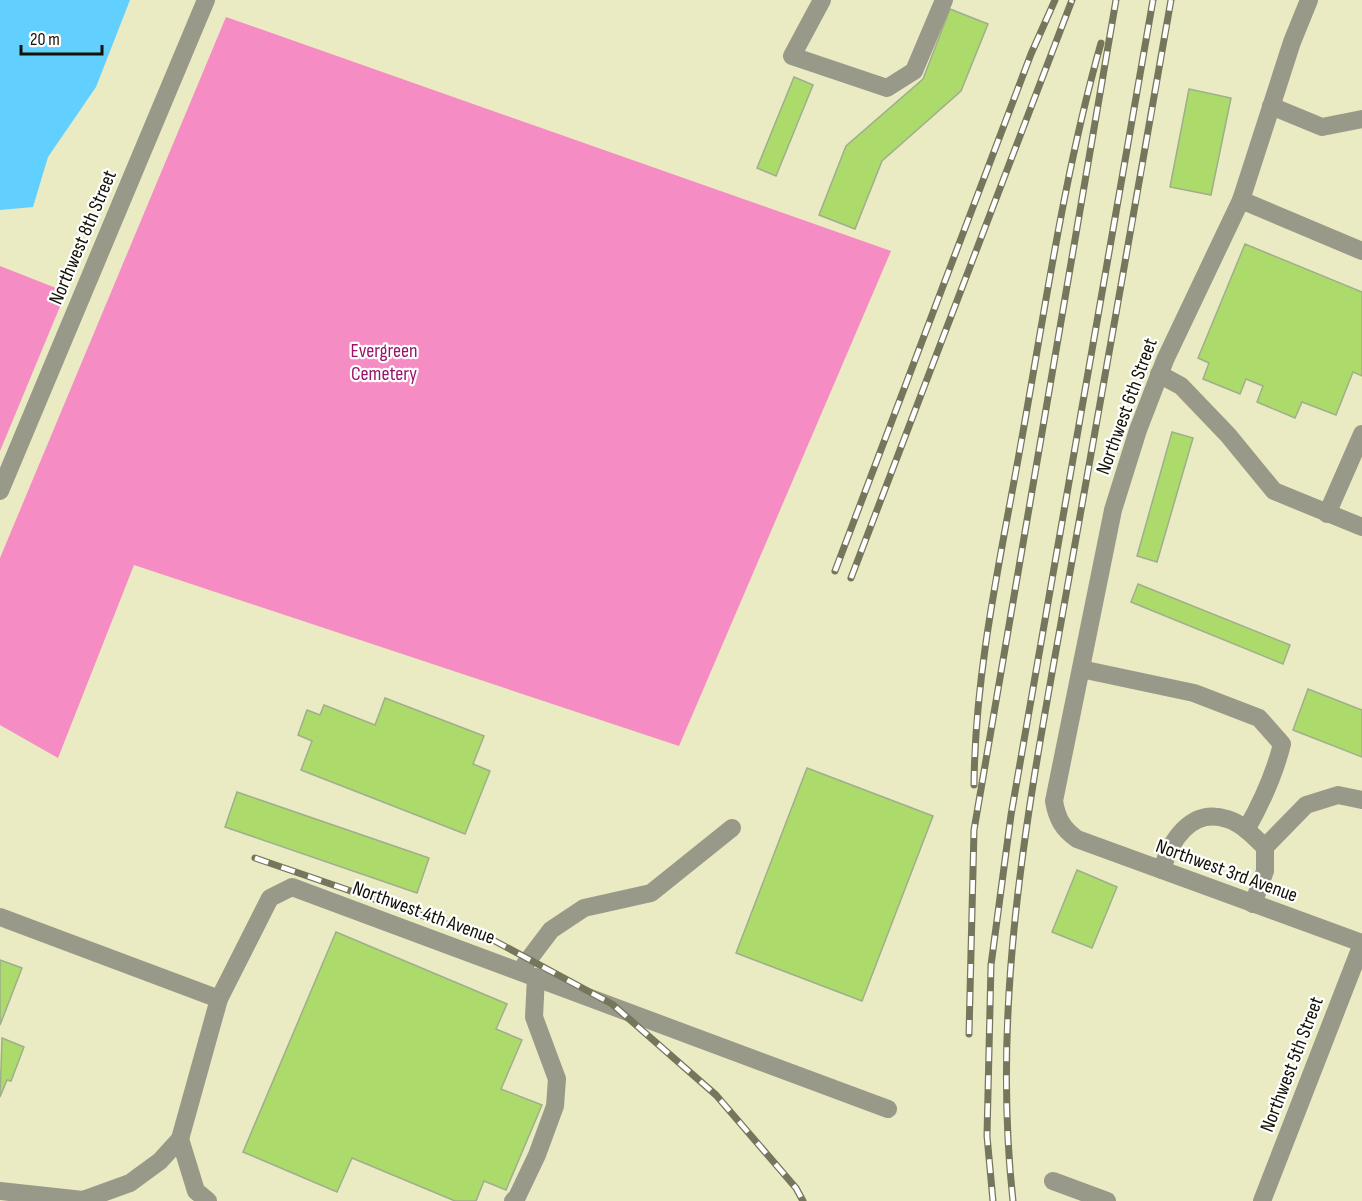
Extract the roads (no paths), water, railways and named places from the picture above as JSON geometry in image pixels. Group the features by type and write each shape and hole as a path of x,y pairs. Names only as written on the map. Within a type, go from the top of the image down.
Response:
{"street":[{"name":"Northwest 8th Street","path":"0,491 206,0"},
{"path":"822,0 792,56 887,88 914,71 944,0"},
{"name":"Northwest 6th Street","path":"1077,839 1066,831 1057,816 1054,801 1113,510 1159,374 1241,200 1271,106 1309,0"},
{"path":"1271,106 1322,127 1362,119"},
{"path":"1241,200 1362,251"},
{"path":"1159,374 1181,386 1228,435 1274,491 1362,527"},
{"path":"1327,514 1362,434"},
{"path":"1081,669 1194,693 1258,718 1275,734 1282,744 1276,767 1268,792 1246,830"},
{"path":"1253,904 1264,871 1265,847 1306,805 1338,795 1362,800"},
{"path":"1161,870 1168,849 1185,826 1205,817 1227,819 1246,830 1265,847"},
{"path":"513,1201 537,1155 555,1106 557,1079 534,1017 528,974 550,930 584,908 651,893 732,828"},
{"name":"Northwest 3rd Avenue","path":"1077,839 1362,944"},
{"name":"Northwest 4th Avenue","path":"180,1138 219,999 270,898 292,887 888,1109"},
{"path":"0,917 219,999"},
{"name":"Northwest 5th Street","path":"1262,1201 1362,944"},
{"path":"0,1191 83,1200 130,1183 160,1161 180,1138"},
{"path":"180,1138 196,1191 208,1201"},
{"path":"1053,1180 1107,1201"}],"water":[{"path":"0,0 130,0 96,87 48,157 33,207 0,210"}],"railway":[{"path":"835,571 1031,54 1055,0"},
{"path":"851,578 1072,0"},
{"path":"969,1034 974,830 1116,0"},
{"path":"993,1201 987,1136 991,965 1011,815 1153,0"},
{"path":"1013,1201 1007,1124 1010,970 1028,817 1171,0"},
{"path":"974,785 979,699 998,571 1056,242 1076,142 1101,43"},
{"path":"255,858 493,940 612,1004 716,1095 796,1188 803,1201"}],"park label":[{"name":"Evergreen Cemetery","path":"384,362"}]}
